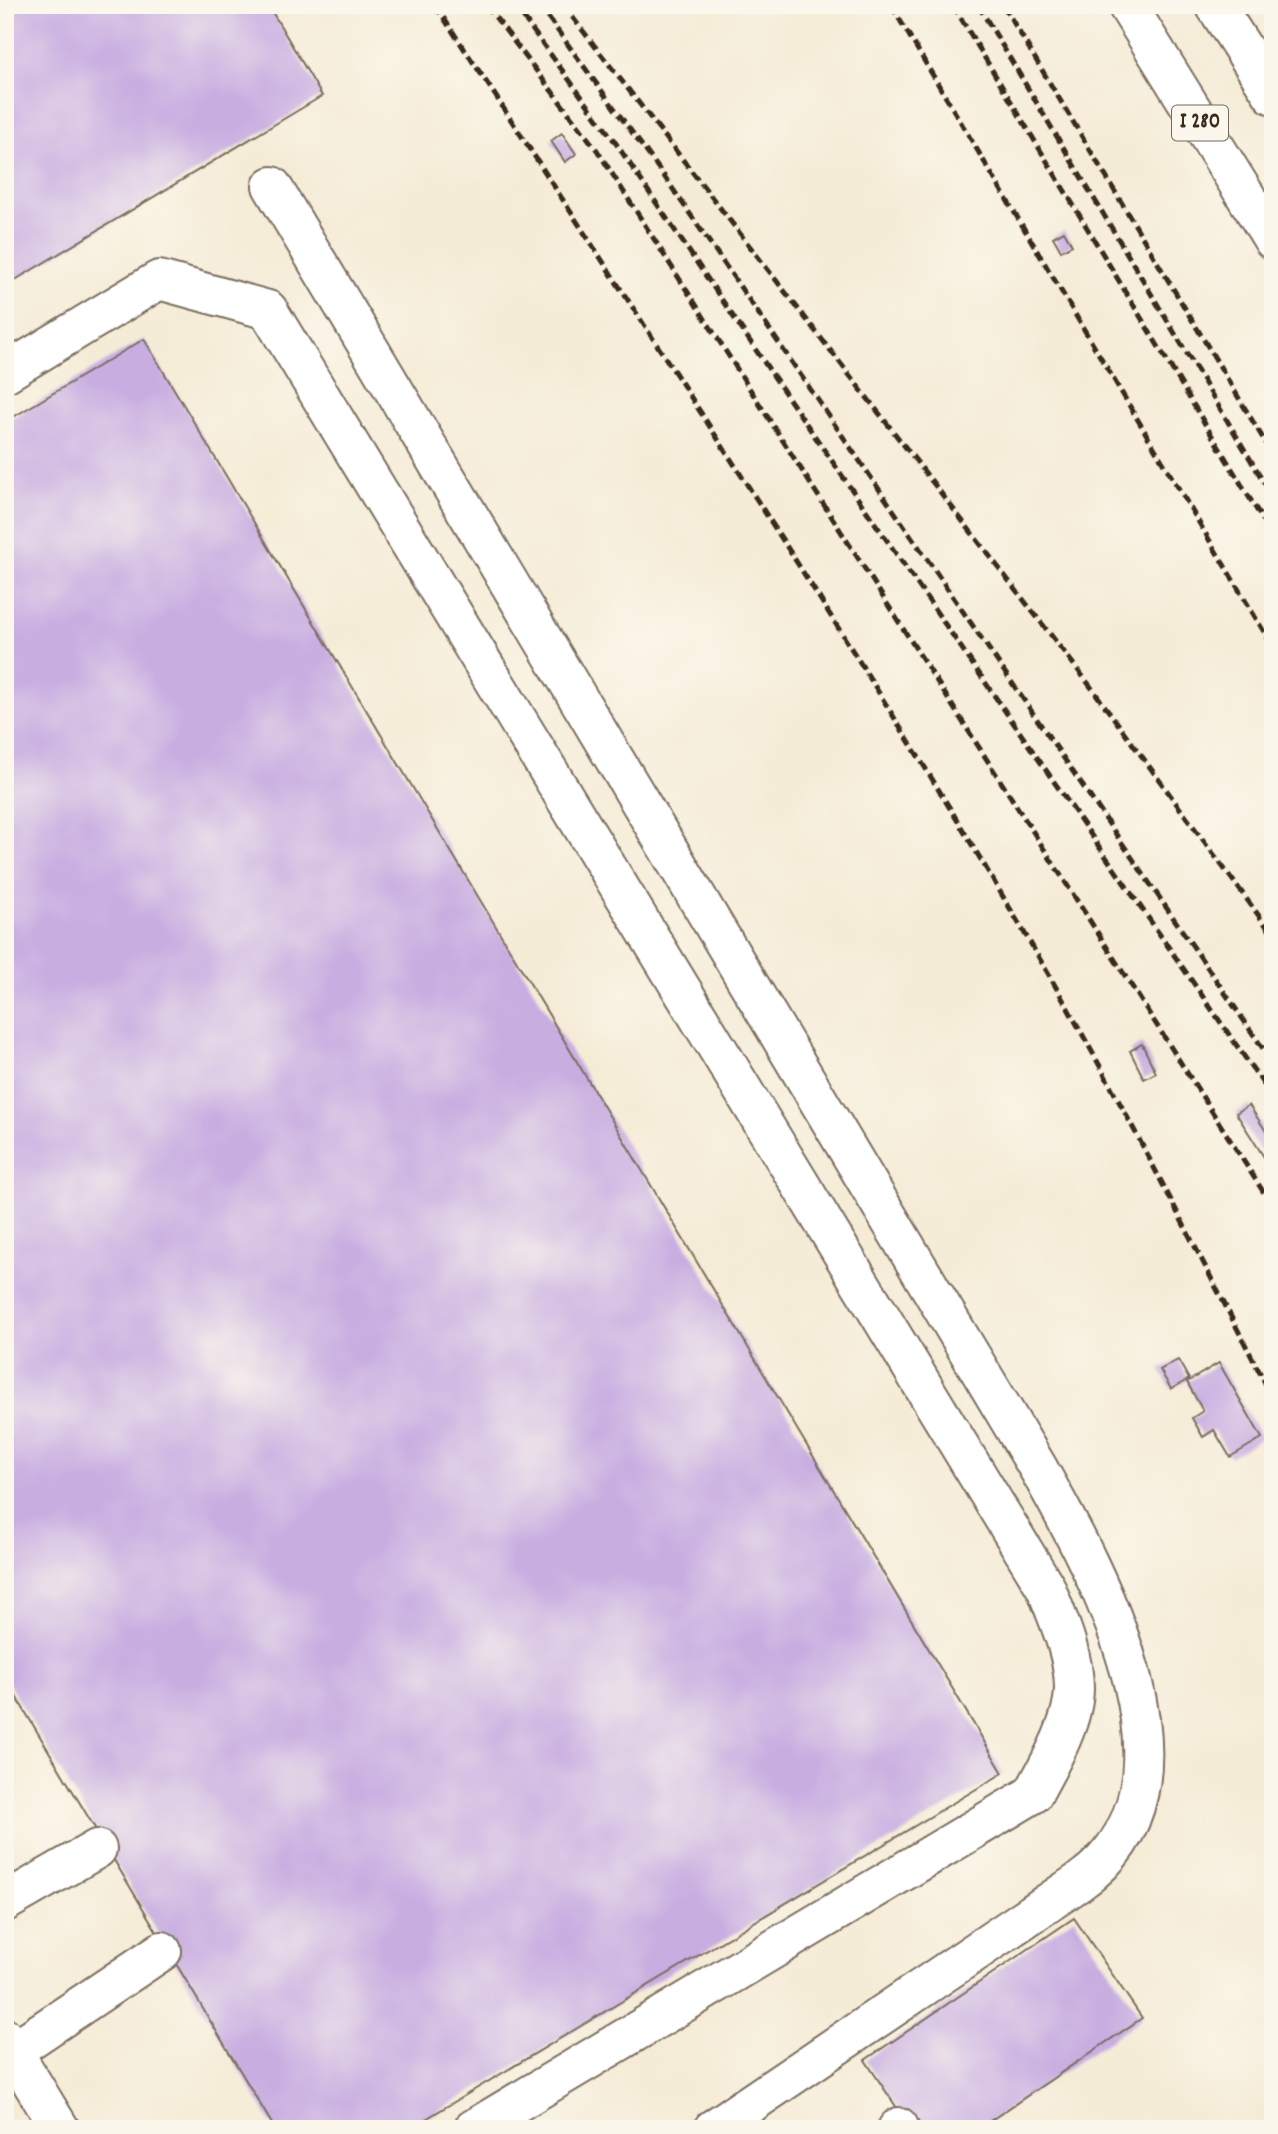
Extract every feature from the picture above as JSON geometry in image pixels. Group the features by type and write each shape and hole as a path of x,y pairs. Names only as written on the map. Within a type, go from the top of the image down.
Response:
{"main road":[{"name":"I 280","path":"1128,5 1273,240"},
{"path":"1215,5 1273,95"},
{"path":"272,186 1050,1489 1101,1595 1132,1684 1143,1745 1141,1787 1128,1827 1103,1862 1079,1882 713,2129"},
{"path":"5,373 159,280 268,310 1046,1588 1063,1633 1074,1689 1060,1742 1033,1794 473,2129"},
{"path":"5,1902 97,1849"},
{"path":"60,2129 9,2045 162,1951"}],"building":[{"path":"5,5 268,5 322,96 5,286"},
{"path":"562,133 576,154 565,162 551,141"},
{"path":"1064,231 1072,245 1061,251 1053,237"},
{"path":"144,339 1003,1773 409,2129 275,2129 5,1678 5,422"},
{"path":"1142,1044 1156,1073 1144,1079 1130,1051"},
{"path":"1249,1105 1273,1142 1273,1163 1269,1165 1236,1113"},
{"path":"1178,1360 1189,1379 1171,1389 1160,1370"},
{"path":"1219,1363 1262,1438 1230,1457 1214,1430 1203,1437 1192,1418 1203,1411 1187,1382"},
{"path":"1074,1918 1142,2018 978,2129 911,2129 865,2060"}],"railway":[{"path":"435,5 765,512 964,831 1092,1052 1273,1398"},
{"path":"486,5 597,150 1273,1207"},
{"path":"514,5 613,139 787,396 1273,1098"},
{"path":"539,5 664,176 1273,1063"},
{"path":"563,5 1088,683 1273,935"},
{"path":"891,5 1273,647"},
{"path":"953,5 1273,537"},
{"path":"978,5 1273,497"},
{"path":"1003,5 1273,455"}]}
